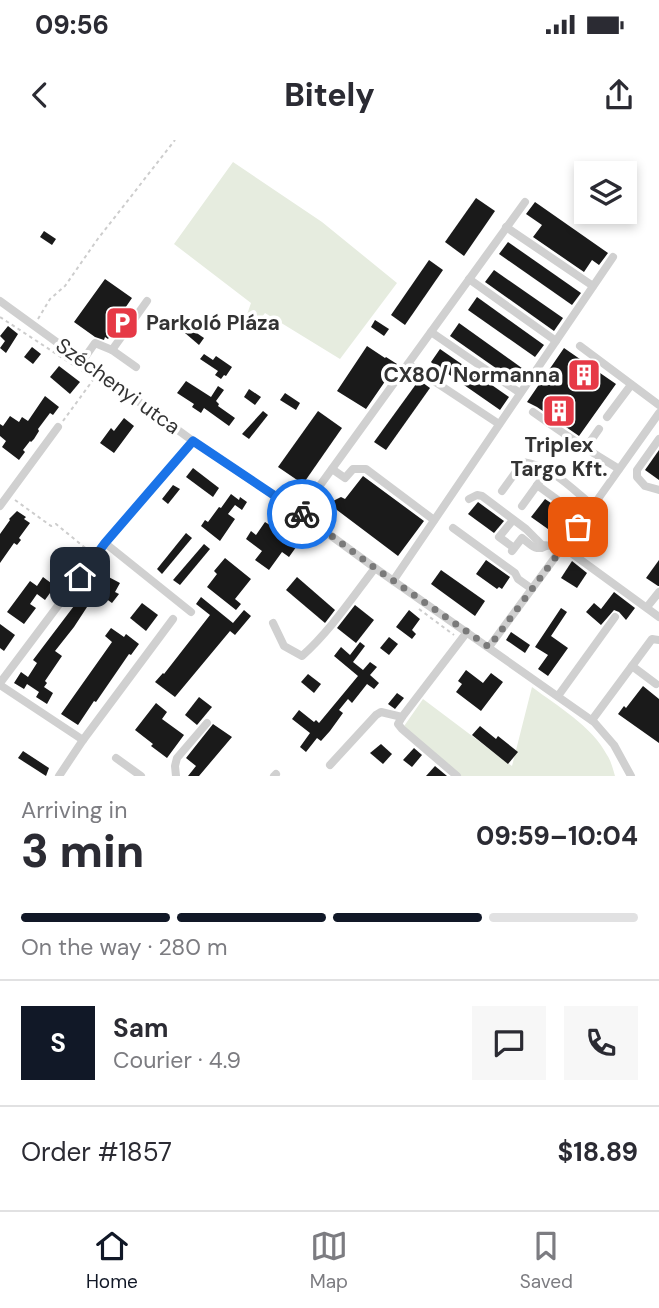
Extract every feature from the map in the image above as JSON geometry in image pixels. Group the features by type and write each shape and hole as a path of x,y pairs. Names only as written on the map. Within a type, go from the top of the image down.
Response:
{"street":[{"path":"300,513 525,202"},
{"path":"506,227 593,286"},
{"path":"393,580 613,257"},
{"path":"469,279 556,341"},
{"path":"112,350 147,302"},
{"name":"Széchenyi utca","path":"1,304 592,720 614,745 632,776"},
{"path":"431,332 520,393"},
{"path":"83,360 95,343 112,350 136,367"},
{"path":"580,346 659,405"},
{"path":"408,364 499,424"},
{"path":"607,417 631,385"},
{"path":"533,412 585,449 619,468"},
{"path":"489,647 659,413"},
{"path":"0,506 58,427"},
{"path":"585,449 600,429"},
{"path":"659,439 640,465 637,477 645,486 659,490"},
{"path":"83,740 0,684 105,543 193,441"},
{"path":"502,491 523,462 548,470 593,506"},
{"path":"332,469 345,478 353,469 366,469 434,520"},
{"path":"522,506 548,470"},
{"path":"537,485 570,509"},
{"path":"469,499 482,496 546,547"},
{"path":"513,520 499,537 513,550 522,538 541,550 553,546 562,548 659,617"},
{"path":"453,528 515,573 518,579 532,589"},
{"path":"105,543 191,612"},
{"path":"273,624 284,646 302,656 314,645 375,568"},
{"path":"647,607 659,592"},
{"path":"558,696 615,617"},
{"path":"59,776 173,619"},
{"path":"457,776 398,724 467,632"},
{"path":"592,720 652,639 659,640"},
{"path":"632,666 656,684"},
{"path":"330,765 381,712 402,717"},
{"path":"176,776 177,758 207,723"},
{"path":"116,758 141,776"}],"path":[{"path":"35,326 50,299 65,286 83,257 175,140"},
{"path":"58,427 89,385"},
{"path":"8,495 51,526 56,524 96,556"}],"shaded area":[{"path":"233,162 322,222 397,283 340,359 265,313 252,331 243,326 251,303 174,244"},
{"path":"532,687 573,717 592,735 608,757 615,776 457,776 402,729 423,699 512,766"}],"building":[{"path":"476,198 495,211 464,256 445,242"},
{"path":"535,202 608,253 599,265 592,260 584,272 533,237 542,225 526,214"},
{"path":"44,231 56,239 52,245 40,237"},
{"path":"508,242 581,293 572,305 499,254"},
{"path":"429,260 443,270 405,325 391,315"},
{"path":"494,270 563,318 554,331 485,282"},
{"path":"105,279 132,298 119,317 122,319 108,339 105,337 104,340 74,322"},
{"path":"477,297 544,345 535,357 468,310"},
{"path":"375,320 389,329 384,336 371,327"},
{"path":"459,323 526,371 517,383 450,336"},
{"path":"8,326 18,334 6,353 0,348 5,341 0,336"},
{"path":"188,327 204,338 199,345 185,333"},
{"path":"367,346 397,364 366,409 337,391"},
{"path":"32,347 41,354 33,364 24,357"},
{"path":"564,348 616,384 579,436 527,402"},
{"path":"440,349 509,397 500,410 441,369 437,375 429,370"},
{"path":"204,354 213,360 216,356 232,367 226,376 221,379 215,375 218,371 200,359"},
{"path":"59,366 80,382 70,394 50,377"},
{"path":"419,380 430,388 386,450 374,442"},
{"path":"186,381 211,397 218,386 224,390 216,401 218,406 235,418 229,426 204,408 201,413 192,407 194,404 177,393"},
{"path":"249,389 261,397 255,405 244,397"},
{"path":"285,393 300,403 296,410 280,400"},
{"path":"45,396 59,407 53,415 50,413 34,439 23,450 25,452 19,460 2,447 6,441 0,436 0,424 3,426 10,416 19,422 22,417 28,421"},
{"path":"263,411 268,415 249,439 242,434"},
{"path":"318,411 342,428 303,484 278,467"},
{"path":"124,418 134,426 114,453 100,443 111,428 114,431"},
{"path":"659,450 659,480 645,470"},
{"path":"193,468 219,488 213,497 186,477"},
{"path":"363,476 424,521 398,556 333,507 333,501 341,497 345,499"},
{"path":"173,485 180,489 168,504 162,499"},
{"path":"231,494 247,502 242,510 235,505 228,514 235,519 220,541 201,526 205,520 208,522"},
{"path":"545,499 569,515 555,534 531,517"},
{"path":"478,502 504,521 494,533 468,514"},
{"path":"17,511 30,523 19,538 21,540 17,545 14,543 0,563 0,534"},
{"path":"265,522 299,543 289,557 282,552 269,570 255,560 262,551 246,539 251,531 256,535"},
{"path":"186,533 192,538 162,574 157,569"},
{"path":"204,544 210,549 180,585 173,580"},
{"path":"66,551 73,556 66,566 62,563 58,569 51,564 57,556 60,558"},
{"path":"225,558 251,579 235,599 241,604 236,610 207,587 217,574 214,571"},
{"path":"486,560 510,577 502,589 497,589 476,574"},
{"path":"659,560 659,586 658,586 646,578"},
{"path":"572,561 587,573 577,588 561,578"},
{"path":"441,570 485,601 475,616 431,584"},
{"path":"103,574 120,583 115,592 119,594 112,603 88,586 94,577 98,581"},
{"path":"43,577 55,586 45,600 37,594 30,604 36,608 24,624 7,612 30,581 37,586"},
{"path":"297,577 335,610 325,623 286,590"},
{"path":"614,592 635,608 626,620 614,610 601,625 586,612 594,603 601,609"},
{"path":"201,597 233,623 244,610 251,616 235,635 230,631 175,697 155,682 210,615 196,604"},
{"path":"80,598 89,604 55,651 62,656 45,681 47,683 44,687 53,693 47,704 36,697 39,692 27,684 24,689 14,683 21,672 28,677 37,663 33,660"},
{"path":"142,603 158,615 146,631 130,618"},
{"path":"355,605 374,620 356,643 337,628"},
{"path":"561,608 567,612 551,636 568,648 548,676 538,669 548,655 535,647"},
{"path":"409,610 420,619 412,630 416,634 412,639 396,627"},
{"path":"0,624 15,635 4,651 0,648"},
{"path":"111,628 124,637 126,634 139,644 78,725 61,714 112,642 105,636"},
{"path":"511,632 530,645 525,653 506,640"},
{"path":"389,637 398,644 389,655 380,648"},
{"path":"360,642 365,646 353,662 363,670 370,662 377,667 370,675 379,683 374,689 367,684 352,703 348,699 339,710 343,713 330,731 321,741 317,738 306,752 300,747 310,733 292,719 299,710 319,723 358,676 334,656 341,647 350,655"},
{"path":"466,670 483,683 491,673 503,682 481,711 456,692 462,684 458,681"},
{"path":"308,674 321,684 314,693 301,682"},
{"path":"643,686 659,699 659,743 618,714"},
{"path":"397,693 404,698 395,709 388,704"},
{"path":"199,697 212,707 197,725 185,715"},
{"path":"156,703 167,712 162,719 184,735 167,758 135,730"},
{"path":"213,724 232,737 199,776 188,776 196,766 186,758"},
{"path":"480,726 518,752 508,764 472,735"},
{"path":"381,744 392,754 383,764 370,753"},
{"path":"414,748 422,755 412,767 403,760"},
{"path":"23,751 49,768 46,776 18,758"},
{"path":"435,766 447,776 426,776"}],"way so far":[{"path":"302,514 489,647 578,527"}],"place":[{"name":"Parkoló Pláza","path":"122,323"},
{"name":"CX80/ Normanna","path":"584,375"},
{"name":"Triplex Targo Kft.","path":"559,411"}],"route":[{"path":"80,577 105,543 193,441 302,514"}]}
